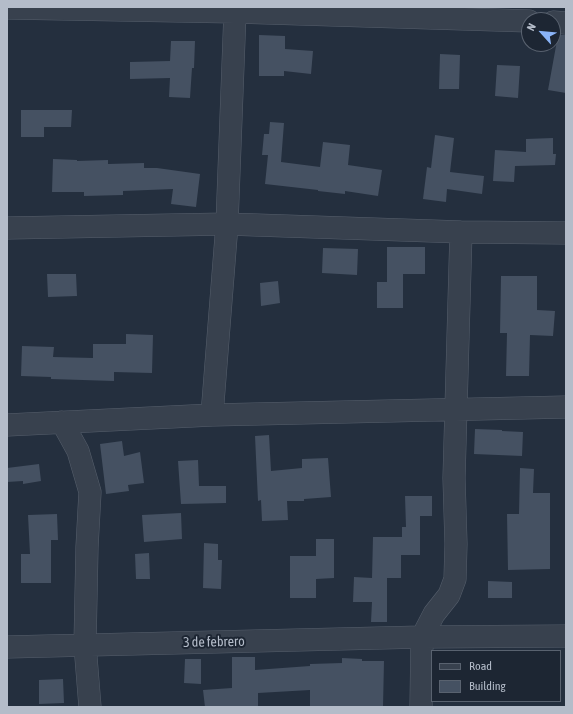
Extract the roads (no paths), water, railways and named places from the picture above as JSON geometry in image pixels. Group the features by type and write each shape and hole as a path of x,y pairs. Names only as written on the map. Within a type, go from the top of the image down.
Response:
{"street":[{"path":"7,8 190,9 235,12 521,21"},
{"path":"212,415 227,224 235,12"},
{"path":"7,228 227,224 461,232 566,233"},
{"path":"421,707 422,637 434,614 449,595 455,578 455,409 461,232"},
{"path":"7,425 212,415 566,407"},
{"path":"62,422 78,451 90,492 87,547 85,645 90,707"},
{"name":"3 de febrero","path":"7,647 422,637 566,636"}]}
